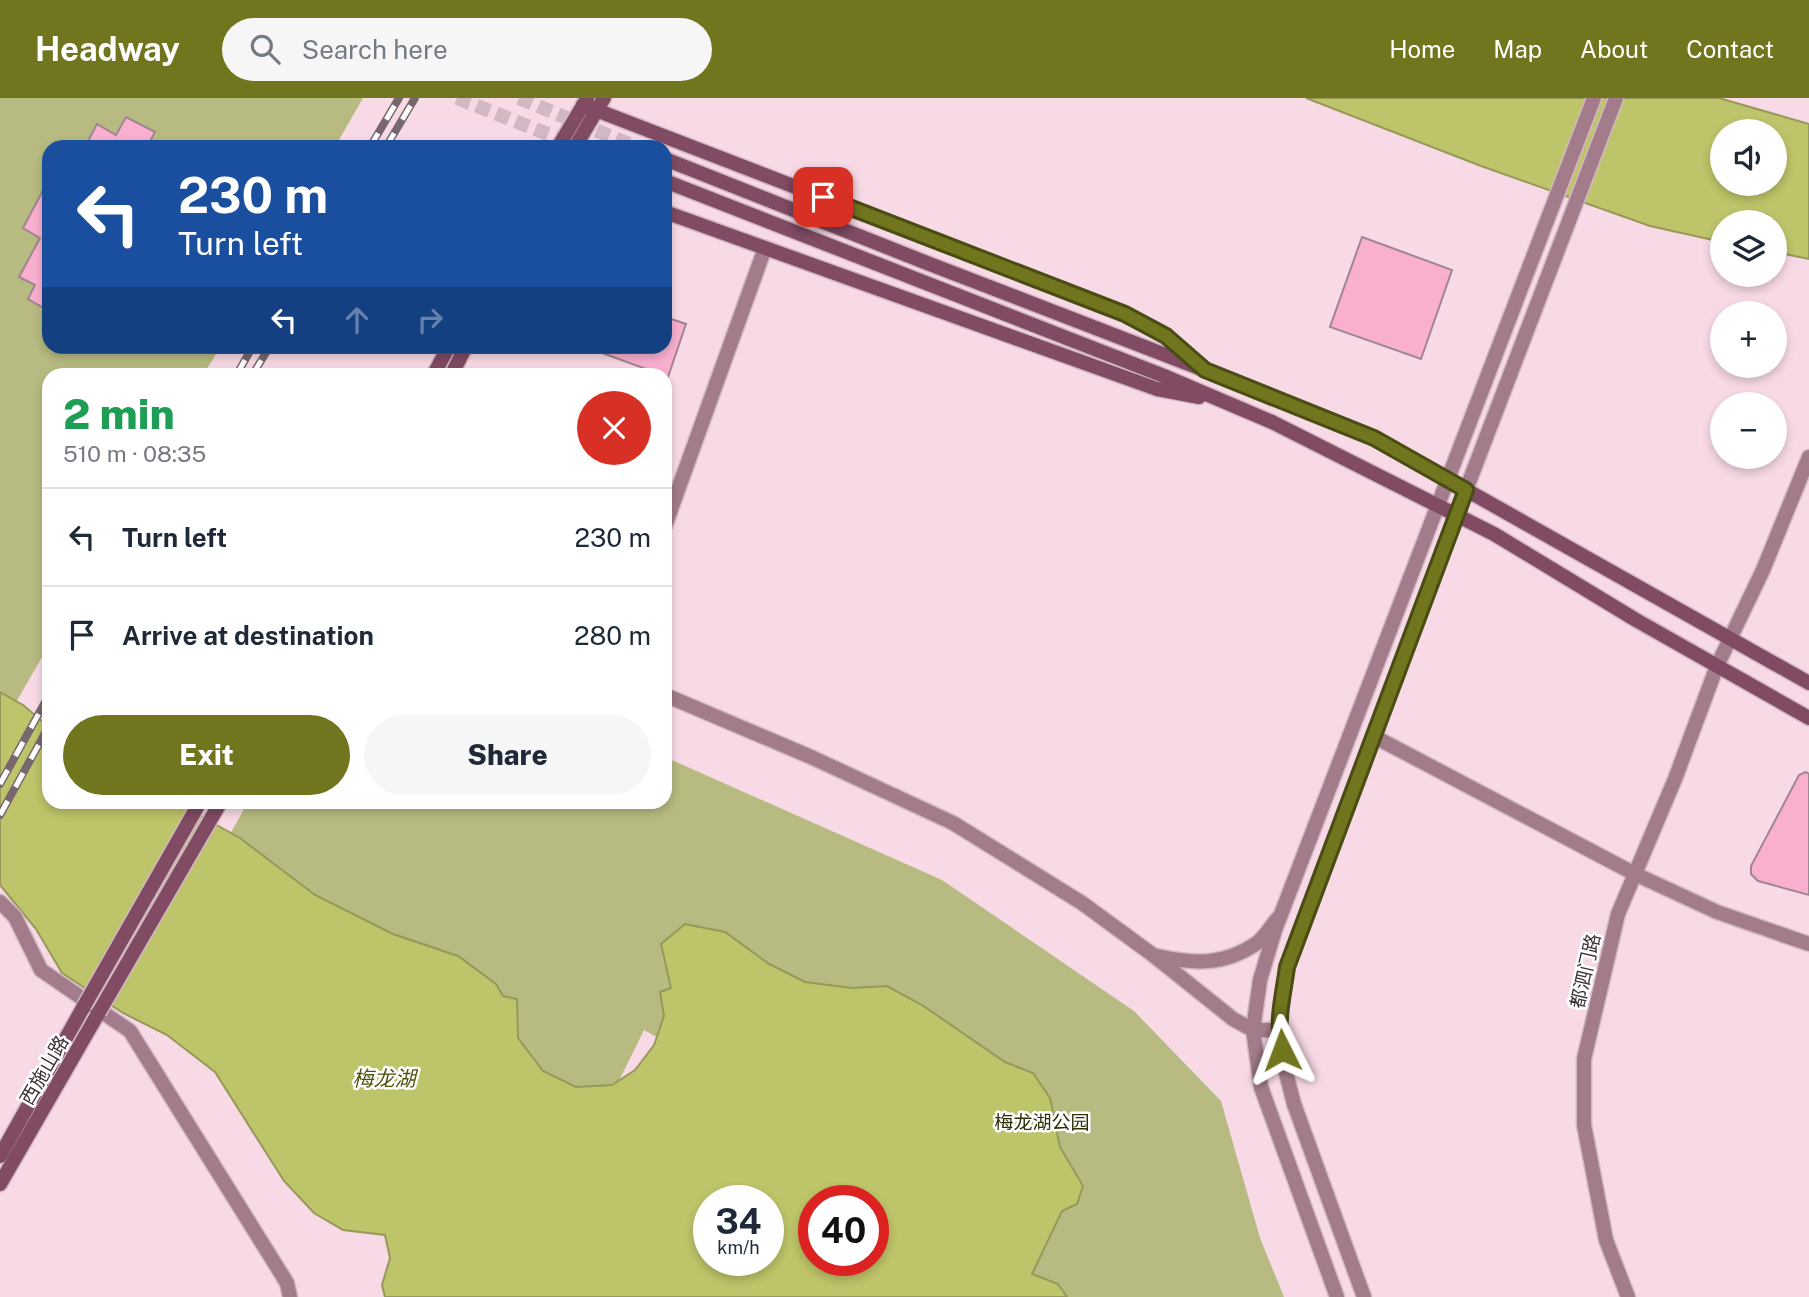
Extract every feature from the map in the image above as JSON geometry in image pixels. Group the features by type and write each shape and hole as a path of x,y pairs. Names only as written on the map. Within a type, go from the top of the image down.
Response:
{"main road":[{"path":"564,140 593,103"},
{"path":"578,140 593,103"},
{"path":"593,103 1125,314 1166,336 1205,370"},
{"path":"672,162 1374,438 1809,683"},
{"path":"672,184 1164,376 1272,422 1494,534 1636,620 1809,718"},
{"path":"672,215 1157,389 1227,403"},
{"name":"西施山路","path":"0,1156 196,809"},
{"name":"西施山路","path":"0,1184 216,809"}],"street":[{"path":"1337,1297 1261,1087 1253,1030 1260,981 1281,914 1594,98"},
{"path":"1364,1297 1294,1104 1285,1069 1278,1030 1287,967 1616,98"},
{"path":"672,507 765,248"},
{"name":"都泗门路","path":"1628,1297 1606,1240 1584,1125 1584,1059 1618,914 1675,779 1717,666 1763,570 1809,457"},
{"path":"672,698 811,757 953,823 1082,903 1233,1019 1253,1030 1278,1030"},
{"path":"1375,737 1635,874 1717,912 1809,944"},
{"path":"0,902 15,918 41,970 130,1031 286,1283 290,1297"},
{"path":"1153,955 1186,962 1209,962 1236,954 1258,942 1281,914"}],"green space":[{"path":"0,98 363,98 339,140 42,140 42,354 216,354 208,368 42,368 42,657 0,730"},
{"name":"梅龙湖公园","path":"672,760 942,880 1134,1011 1221,1101 1260,1238 1284,1297 1037,1297 889,1189 889,1185 883,1185 754,1091 644,1030 613,1093 563,1102 220,852 244,809 672,809"}],"water":[{"path":"1306,98 1719,98 1809,124 1809,259 1787,254 1787,210 1710,210 1710,239 1650,226 1481,166"},
{"name":"梅龙湖","path":"0,692 23,705 42,721 42,809 188,809 240,838 315,895 393,934 458,956 496,984 503,996 517,999 518,1038 543,1071 576,1087 612,1085 635,1070 654,1045 664,1016 660,992 671,988 661,944 685,924 725,932 769,964 805,982 852,988 887,986 922,1005 1005,1062 1033,1073 1050,1098 1060,1147 1083,1186 1077,1204 1062,1211 1032,1274 1058,1284 1067,1297 385,1297 382,1285 390,1258 385,1235 343,1230 314,1213 284,1181 215,1072 167,1035 123,1013 62,973 36,929 0,885"}],"building":[{"path":"126,117 155,132 151,140 89,140 97,124 116,135"},
{"path":"42,192 42,307 28,299 35,285 19,277 40,238 23,228"},
{"path":"1362,237 1452,270 1421,359 1330,327"},
{"path":"672,319 686,324 671,368 643,368 605,354 672,354"},
{"path":"1806,772 1809,774 1809,895 1758,881 1751,874 1751,866 1799,775"}],"tunnel":[{"path":"457,98 563,140"},
{"path":"519,98 619,140"}],"railway":[{"path":"374,140 399,98"},
{"path":"390,140 415,98"},
{"path":"240,368 248,354"},
{"path":"257,368 265,354"},
{"path":"0,784 42,708"},
{"path":"0,815 42,739"}],"route":[{"path":"823,197 1125,314 1166,336 1205,370 1374,438 1466,490 1287,967 1278,1030 1282,1050"}]}
